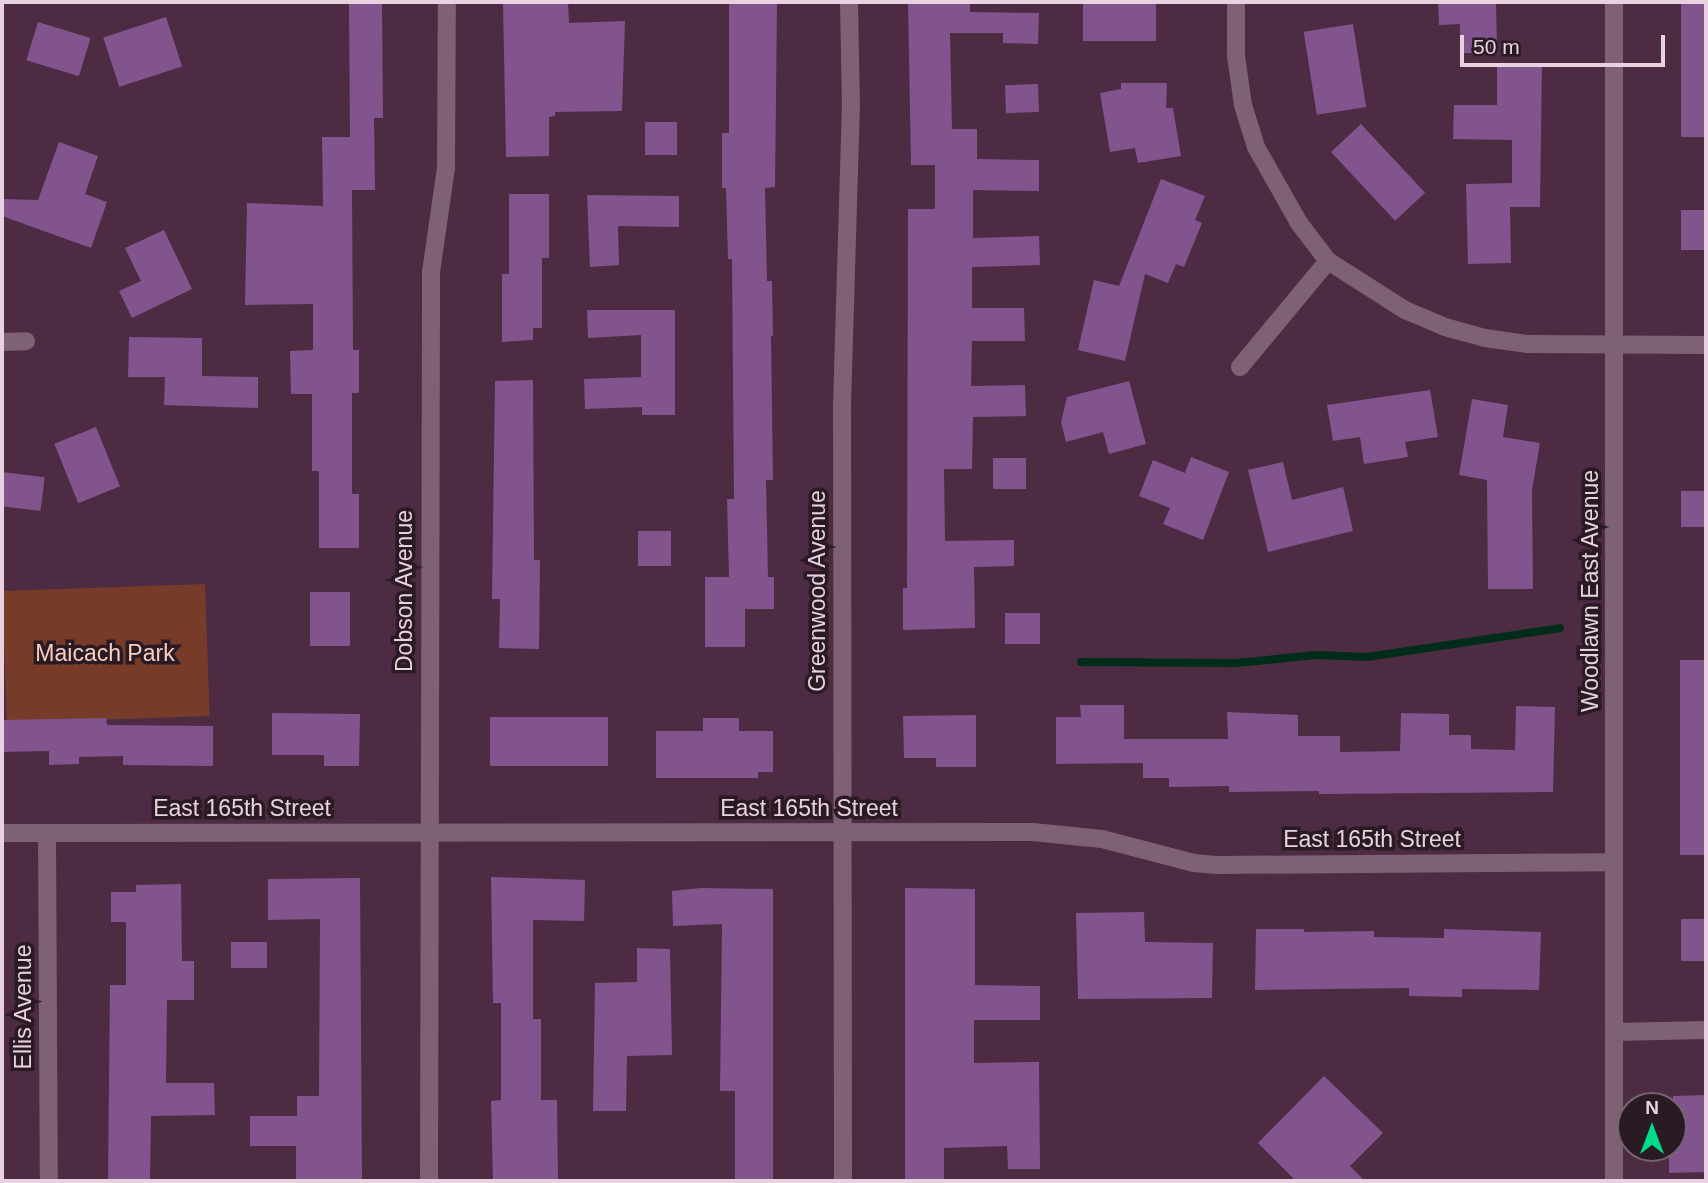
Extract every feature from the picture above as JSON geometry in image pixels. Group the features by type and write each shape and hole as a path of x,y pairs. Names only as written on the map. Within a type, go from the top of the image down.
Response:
{"street":[{"name":"Dobson Avenue","path":"429,1181 431,272 446,168 447,2"},
{"name":"Greenwood Avenue","path":"843,1181 843,369 851,108 849,2"},
{"path":"1236,2 1236,56 1243,105 1256,147 1299,222 1328,261 1394,304 1445,327 1527,344 1706,345"},
{"name":"Woodlawn East Avenue","path":"1614,2 1614,1181"},
{"path":"1240,367 1328,261"},
{"path":"2,342 26,341"},
{"name":"East 165th Street","path":"2,832 1067,834 1102,839 1194,863 1613,862"},
{"name":"Ellis Avenue","path":"47,833 49,1181"},
{"path":"1614,1032 1706,1030"}],"green space":[{"name":"Maicach Park","path":"205,584 210,716 7,723 2,591"}],"building":[{"path":"349,2 382,2 383,118 374,118 375,190 352,190 353,350 359,350 359,393 352,393 352,494 359,494 359,548 319,548 319,471 312,471 312,394 291,394 290,351 313,350 313,304 245,305 247,203 323,206 322,137 350,137"},
{"path":"503,2 568,2 569,23 625,21 622,111 555,112 555,116 549,117 549,156 506,157"},
{"path":"729,2 777,2 775,187 765,188 767,281 772,281 773,336 773,480 766,480 768,577 774,577 774,609 745,609 745,647 705,647 705,577 729,577 727,499 734,499 732,259 728,259 726,188 722,188 722,133 729,133"},
{"path":"908,2 970,2 970,12 1039,13 1038,44 1003,43 1003,33 950,33 952,129 977,129 977,159 1039,160 1039,191 973,190 973,238 1039,236 1040,265 972,267 972,308 1024,308 1025,341 972,341 971,386 1025,385 1026,416 973,417 972,469 944,469 945,541 1014,540 1014,566 974,567 975,628 903,630 903,588 907,588 908,209 935,209 935,165 911,165"},
{"path":"1083,2 1156,2 1156,41 1083,41"},
{"path":"1438,2 1496,2 1497,53 1460,53 1460,24 1439,25"},
{"path":"1681,2 1706,2 1706,137 1681,137"},
{"path":"166,17 182,66 119,87 103,37"},
{"path":"38,22 91,38 79,76 26,60"},
{"path":"1353,24 1366,107 1317,115 1304,32"},
{"path":"1497,63 1542,63 1540,207 1510,207 1511,263 1468,264 1466,184 1512,183 1512,140 1453,139 1454,105 1497,105"},
{"path":"1121,83 1167,83 1166,108 1173,108 1181,156 1138,163 1135,148 1110,152 1100,93 1121,89"},
{"path":"1038,84 1039,112 1006,113 1005,85"},
{"path":"645,122 677,122 677,155 645,155"},
{"path":"1361,124 1425,193 1395,221 1331,152"},
{"path":"59,142 98,156 85,194 107,202 91,248 2,216 2,199 38,200"},
{"path":"1161,179 1205,196 1195,220 1202,223 1184,267 1176,264 1168,283 1145,274 1125,361 1078,350 1094,280 1119,286"},
{"path":"509,194 549,194 549,258 542,258 542,328 533,328 533,340 502,342 502,274 509,274"},
{"path":"587,195 679,196 679,227 618,226 619,265 590,267"},
{"path":"1681,210 1706,210 1706,250 1681,250"},
{"path":"164,230 192,289 132,318 119,291 141,281 125,248"},
{"path":"587,310 675,310 675,415 642,415 642,407 585,409 584,379 641,377 641,335 588,338"},
{"path":"129,337 202,338 202,376 258,377 258,408 164,405 165,377 128,377"},
{"path":"533,380 534,560 540,560 539,649 499,648 500,599 492,599 495,381"},
{"path":"1129,381 1146,444 1109,454 1103,432 1066,442 1061,422 1067,397"},
{"path":"1430,390 1438,437 1405,442 1408,457 1364,464 1360,437 1333,441 1327,405"},
{"path":"1472,399 1508,405 1503,437 1540,443 1532,490 1533,589 1488,589 1487,480 1459,475"},
{"path":"96,427 120,486 78,503 54,444"},
{"path":"1191,457 1229,472 1203,540 1163,524 1170,508 1139,496 1153,460 1185,473"},
{"path":"993,458 1026,458 1026,489 993,489"},
{"path":"1283,462 1292,500 1343,487 1353,531 1268,552 1248,470"},
{"path":"2,472 45,477 41,511 2,506"},
{"path":"1681,491 1706,491 1706,527 1681,527"},
{"path":"638,531 671,531 671,566 638,566"},
{"path":"310,592 350,592 350,646 310,646"},
{"path":"1005,613 1040,613 1040,644 1005,644"},
{"path":"1680,660 1706,660 1706,855 1680,855"},
{"path":"1080,705 1124,705 1124,739 1228,739 1227,712 1298,715 1298,736 1340,736 1340,752 1400,751 1401,713 1449,714 1449,735 1471,735 1471,749 1515,750 1516,706 1555,707 1553,792 1319,794 1319,791 1229,792 1229,786 1169,787 1169,778 1143,778 1143,763 1056,764 1056,717 1081,717"},
{"path":"272,713 360,714 359,766 324,766 324,755 272,755"},
{"path":"976,715 976,767 936,767 936,758 904,758 903,716"},
{"path":"490,717 608,717 608,766 490,766"},
{"path":"106,718 107,725 213,726 213,766 123,765 123,756 79,757 79,764 49,765 49,751 2,752 2,720"},
{"path":"703,718 739,718 739,731 773,731 773,772 758,772 758,778 656,778 656,731 703,731"},
{"path":"491,877 585,880 584,921 533,920 533,1019 541,1019 541,1100 557,1100 558,1181 493,1181 491,1101 501,1100 501,1003 493,1003"},
{"path":"360,878 362,1181 296,1181 296,1146 250,1146 250,1116 297,1116 297,1096 319,1096 320,919 268,920 268,879"},
{"path":"181,884 182,961 194,961 194,1000 167,1000 166,1083 214,1083 215,1115 151,1116 150,1181 108,1181 110,985 126,985 126,922 111,922 111,892 136,892 136,885"},
{"path":"701,888 773,889 773,1181 735,1181 735,1091 720,1091 722,924 673,926 672,891"},
{"path":"905,888 975,889 975,985 1040,986 1040,1020 974,1020 974,1063 1039,1062 1040,1169 1008,1169 1007,1146 944,1148 944,1181 905,1181"},
{"path":"1144,912 1145,942 1213,943 1212,998 1078,999 1076,913"},
{"path":"1681,919 1706,919 1706,961 1681,961"},
{"path":"1256,929 1304,929 1304,932 1374,931 1374,937 1444,938 1444,929 1541,932 1539,990 1462,989 1462,997 1409,996 1409,988 1255,990"},
{"path":"231,942 267,942 267,968 231,968"},
{"path":"637,948 670,949 672,1055 627,1056 626,1111 593,1111 595,983 637,982"},
{"path":"1324,1076 1383,1133 1350,1166 1365,1181 1296,1181 1258,1143"},
{"path":"1706,1095 1706,1172 1669,1173 1669,1162 1687,1162 1687,1096"}],"waterway":[{"path":"1081,662 1236,663 1316,655 1367,657 1560,628"}]}
